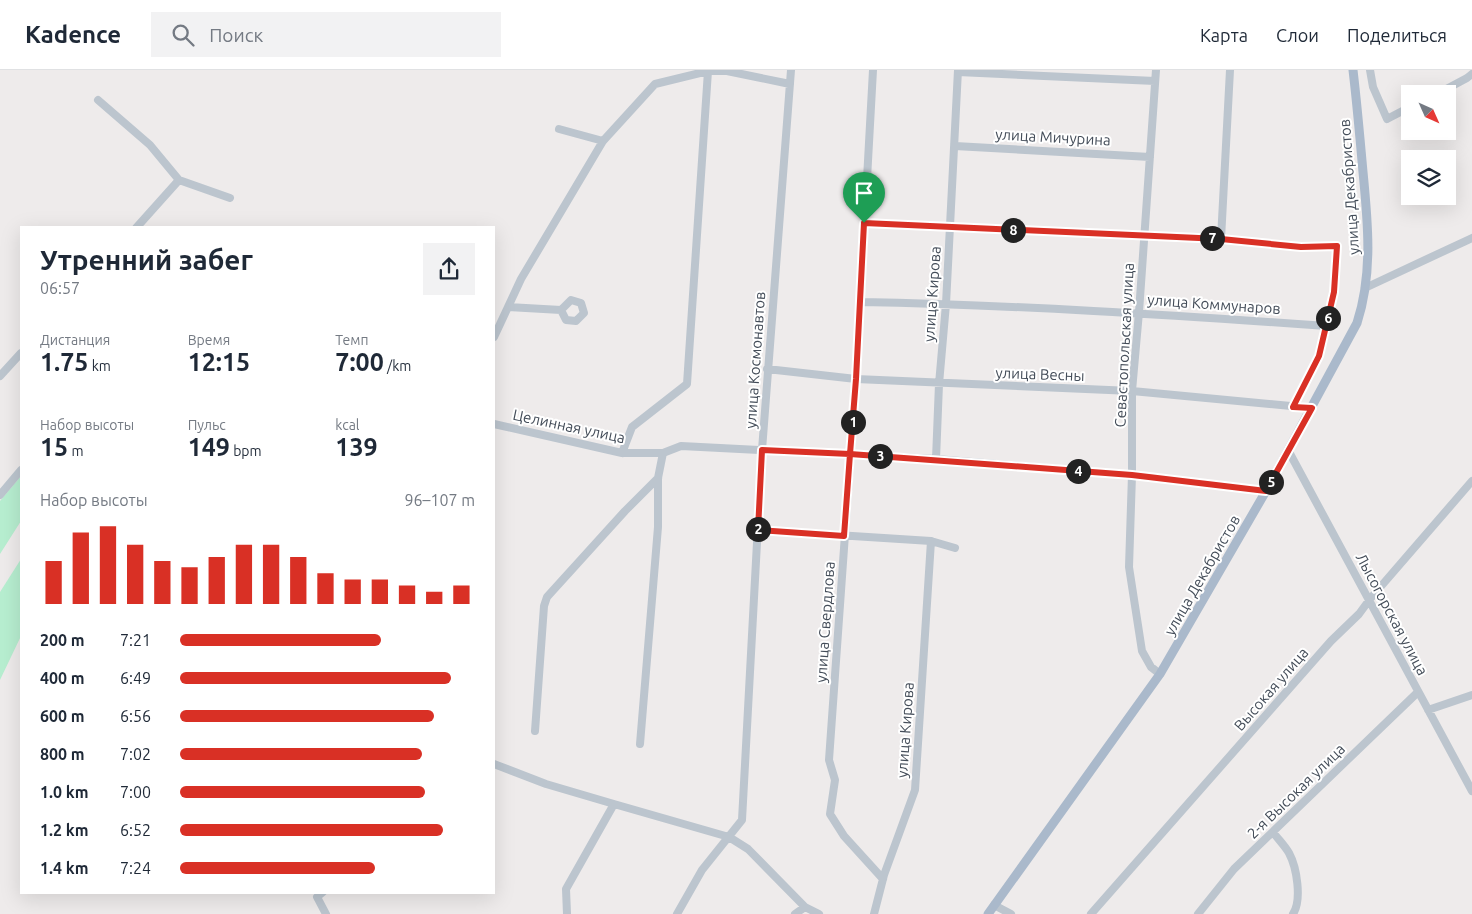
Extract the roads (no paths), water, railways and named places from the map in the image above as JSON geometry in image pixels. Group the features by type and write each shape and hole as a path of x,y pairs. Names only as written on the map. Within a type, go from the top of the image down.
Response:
{"main road":[{"name":"улица Декабристов","path":"988,914 999,909 1160,674 1266,491 1357,323 1364,303 1368,267 1367,214 1353,70"}],"street":[{"name":"улица Космонавтов","path":"677,914 702,870 742,820 762,450 790,70"},
{"name":"улица Свердлова","path":"873,70 861,302 829,760 835,780 830,814 844,836 883,879"},
{"name":"Севастопольская улица","path":"1156,70 1132,391 1129,567 1142,651 1151,667 1160,674"},
{"path":"1221,239 1230,70"},
{"path":"1370,70 1373,87 1387,118 1401,111"},
{"path":"496,325 521,279 603,141 655,84 708,72 727,71 790,84"},
{"path":"958,71 1155,81"},
{"name":"улица Кирова","path":"936,459 939,384 956,146 958,71"},
{"path":"622,453 632,427 687,384 708,72"},
{"path":"1454,85 1472,74"},
{"path":"98,100 150,145 179,180 230,198"},
{"path":"559,129 603,141"},
{"name":"улица Мичурина","path":"956,146 1150,156"},
{"path":"138,226 179,180"},
{"path":"864,223 1221,239 1301,247 1337,246 1334,292 1319,356 1293,407"},
{"path":"1366,288 1472,238"},
{"name":"улица Коммунаров","path":"861,302 1139,312 1327,326"},
{"path":"508,306 561,310"},
{"path":"0,376 20,354"},
{"name":"улица Весны","path":"768,369 856,379 1132,391 1312,408"},
{"name":"Целинная улица","path":"495,424 622,453 663,453 681,446 936,459 1132,475 1266,491"},
{"name":"Лысогорская улица","path":"1288,450 1370,599 1418,692 1468,776 1472,791"},
{"path":"640,744 658,527 658,478 663,453"},
{"path":"0,494 20,471"},
{"path":"535,731 544,606 547,597 618,518 658,478"},
{"name":"Высокая улица","path":"1091,914 1331,641 1359,614 1472,481"},
{"path":"758,530 931,541 955,548"},
{"name":"улица Кирова","path":"874,914 883,879 916,790 931,541"},
{"name":"2-я Высокая улица","path":"1198,914 1234,869 1418,692"},
{"path":"1428,710 1472,695"},
{"path":"495,764 546,784 729,837 748,849 804,907 819,914"},
{"path":"567,914 566,889 614,804"},
{"path":"1273,832 1288,851 1292,862 1298,892 1298,901 1293,914"},
{"path":"318,894 326,914"},
{"path":"796,914 804,907"},
{"path":"999,909 1011,914"}]}
